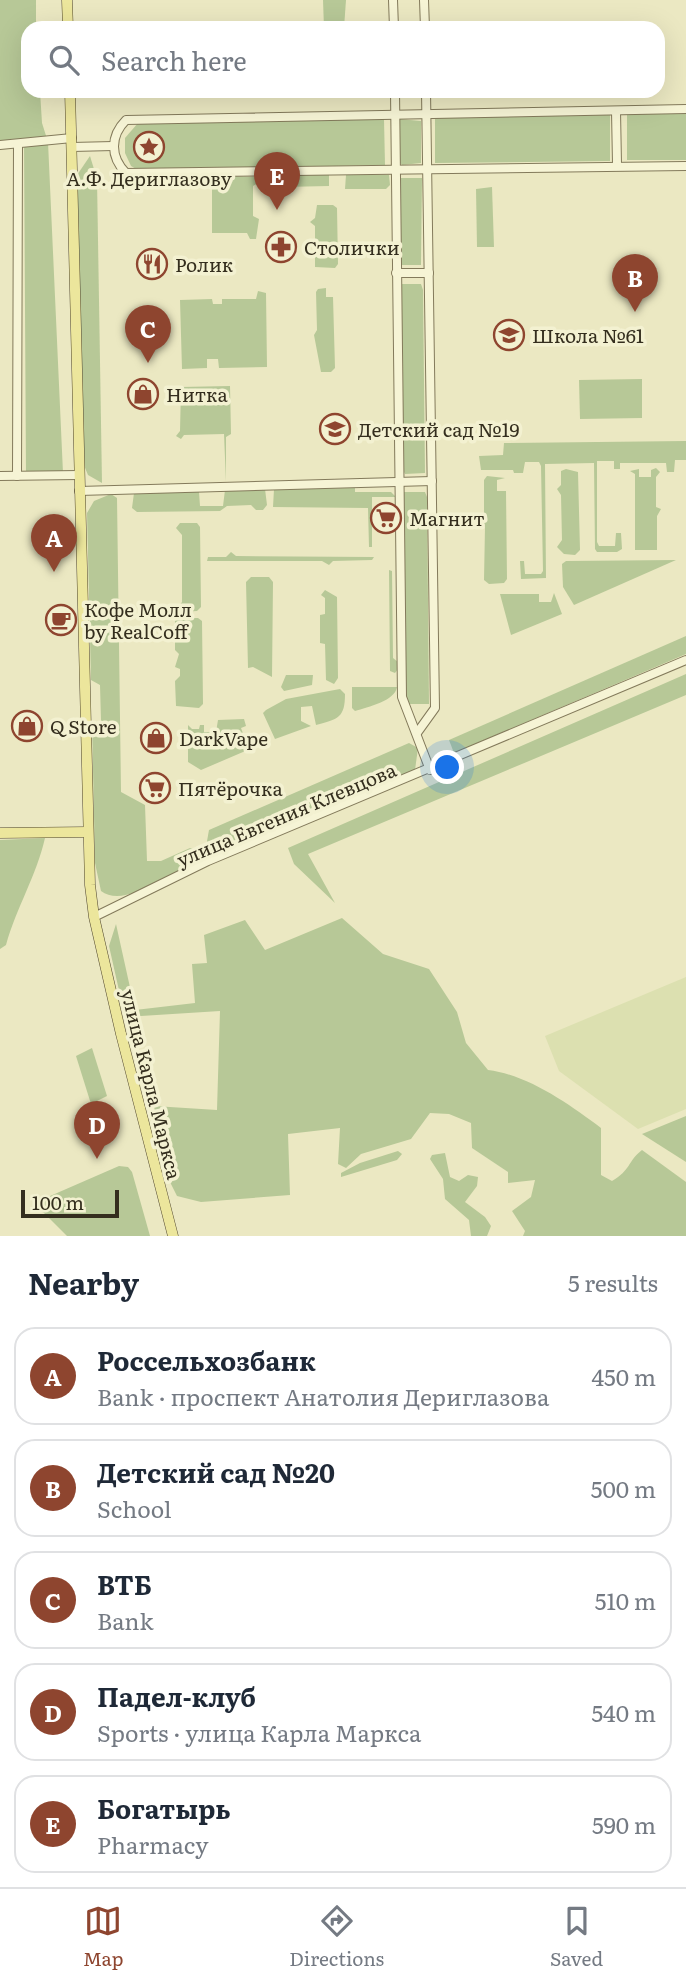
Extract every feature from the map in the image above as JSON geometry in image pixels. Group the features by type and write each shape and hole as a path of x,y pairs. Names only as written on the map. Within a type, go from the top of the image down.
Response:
{"main road":[{"path":"67,0 68,21"},
{"name":"улица Карла Маркса","path":"70,98 88,832 92,901 99,940 173,1236"},
{"path":"0,833 88,832"}],"street":[{"path":"393,0 394,21"},
{"path":"424,0 425,21"},
{"path":"394,98 402,697 430,770"},
{"path":"417,733 435,708 426,98"},
{"path":"686,109 127,120 116,134 113,146 115,159 126,173 617,164 686,166"},
{"path":"616,111 617,164"},
{"path":"0,145 72,143 113,146"},
{"path":"17,476 18,145"},
{"path":"396,273 429,273"},
{"path":"0,476 79,475"},
{"path":"79,491 432,481"},
{"name":"улица Евгения Клевцова","path":"94,917 208,861 430,770 686,660"}],"green space":[{"path":"0,0 36,0 36,21 21,21 21,98 40,98 42,123 48,142 63,473 26,473 24,142 0,142"},
{"path":"323,0 346,0 344,21 324,21"},
{"path":"686,113 686,160 627,160 627,114"},
{"path":"610,115 610,161 435,163 435,118"},
{"path":"384,119 385,165 138,170 131,166 125,153 125,138 138,123"},
{"path":"399,119 421,121 421,163 402,165 397,160"},
{"path":"90,156 97,179 102,483 88,475 83,463 77,175"},
{"path":"329,173 329,186 283,187 283,177 287,174"},
{"path":"212,175 258,177 258,183 253,186 253,216 259,219 256,239 250,239 247,233 212,233"},
{"path":"346,175 389,175 390,185 386,189 345,189"},
{"path":"397,178 422,178 421,265 400,265"},
{"path":"492,187 494,247 477,247 476,189"},
{"path":"317,205 333,205 337,208 338,264 335,268 315,267 315,226 310,222 315,218"},
{"path":"400,284 421,284 423,290 425,473 405,474 402,468"},
{"path":"326,288 326,297 333,297 335,368 331,372 321,372 314,335 317,330 316,292"},
{"path":"258,291 266,293 267,367 219,368 218,359 207,359 207,368 182,369 180,300 212,299 213,304 222,304 222,299 256,299"},
{"path":"642,379 642,418 580,419 579,380"},
{"path":"230,386 231,434 226,437 226,482 224,434 184,435 181,439 176,436 180,431 181,387"},
{"path":"686,441 686,460 675,460 674,472 667,472 666,463 620,463 620,469 614,469 614,461 597,461 597,542 599,546 615,546 616,533 621,533 622,549 617,552 597,552 595,549 594,463 545,464 546,578 521,579 520,561 524,561 525,574 541,574 543,571 541,466 539,462 525,462 523,473 514,473 513,470 481,470 479,456 503,455 504,443"},
{"path":"656,468 660,472 656,477 656,507 661,509 657,516 657,550 635,550 635,474 630,471 639,469 639,477 651,477 651,470"},
{"path":"566,469 578,472 580,550 575,555 564,554 557,547 562,540 561,495 557,489 561,485 561,471"},
{"path":"487,476 505,478 497,480 497,491 506,491 507,579 504,583 489,584 484,580 485,527 480,522 484,516 484,480"},
{"path":"355,488 355,492 391,492 396,497 372,497 372,547 369,547 368,508 273,507 274,489"},
{"path":"265,489 267,505 263,510 256,510 251,505 227,506 220,511 137,512 132,508 134,493 199,492 200,506 223,506 225,490"},
{"path":"404,492 425,492 427,497 429,704 408,704 406,699"},
{"path":"111,494 117,498 121,792 145,805 147,861 161,861 190,848 194,849 199,857 196,863 148,888 122,896 101,891 95,863 92,722 101,721 100,685 91,680 87,513 94,501"},
{"path":"180,523 197,523 200,527 201,607 197,611 181,612 178,608 182,602 182,535 176,528"},
{"path":"231,552 236,556 374,557 372,560 333,561 329,565 322,561 207,561 208,557 226,557"},
{"path":"676,560 574,605 563,587 562,564 566,561"},
{"path":"389,570 392,571 393,658 398,662 395,673 390,671"},
{"path":"251,577 269,577 273,582 272,677 253,667 248,668 246,582"},
{"path":"325,590 337,597 338,678 334,684 326,680 325,644 320,643 320,615 325,614 325,598 321,595"},
{"path":"554,593 562,614 511,635 500,594 539,594 539,602 551,602"},
{"path":"179,618 198,618 202,621 203,704 199,708 176,706 175,681 180,676 180,669 175,667 179,654 175,650 175,621"},
{"path":"686,636 686,654 454,753 449,740"},
{"path":"686,674 686,695 308,854 335,903 294,864 288,848"},
{"path":"286,675 313,675 312,685 284,691 281,687"},
{"path":"352,687 397,687 386,700 355,711 352,708"},
{"path":"340,689 345,694 345,702 339,716 316,725 312,706 301,707 301,721 311,726 275,739 263,713 266,710 286,699"},
{"path":"244,719 246,726 241,728 246,741 261,737 248,746 250,749 201,770 188,762 188,725 192,729 199,729 200,725 204,725 204,732 216,732 218,720"},
{"path":"409,743 418,748 415,770 223,853 213,851 207,841 209,830"},
{"path":"45,838 6,945 0,949 0,840"},
{"path":"342,918 383,954 429,969 457,1012 466,1043 488,1070 533,1084 562,1100 601,1128 601,1175 612,1181 623,1173 642,1150 686,1182 686,1236 523,1236 525,1231 512,1211 531,1197 535,1180 508,1183 508,1172 472,1148 471,1123 449,1114 430,1113 411,1139 361,1154 346,1168 338,1164 340,1128 288,1134 290,1195 201,1202 177,1196 168,1178 154,1106 217,1110 220,1011 125,1017 109,946 116,924 135,1010 195,1003 192,964 207,963 204,935 245,920 265,950"},
{"path":"686,977 686,1109 638,1129 559,1071 545,1036"},
{"path":"92,1048 107,1096 91,1104 76,1056"},
{"path":"686,1116 686,1162 642,1134"},
{"path":"398,1151 402,1154 397,1160 341,1177 341,1173 360,1163"},
{"path":"445,1153 450,1177 459,1181 468,1175 478,1177 477,1186 465,1202 485,1217 491,1226 487,1236 471,1236 469,1220 445,1199 443,1179 430,1159 432,1155"},
{"path":"119,1166 128,1167 132,1172 150,1236 67,1236 34,1203"}],"place":[{"name":"А.Ф. Дериглазову","path":"149,147"},
{"name":"Богатырь","path":"277,210"},
{"name":"Столички","path":"281,247"},
{"name":"Ролик","path":"152,264"},
{"name":"Детский сад №20","path":"635,312"},
{"name":"Школа №61","path":"509,335"},
{"name":"ВТБ","path":"148,363"},
{"name":"Нитка","path":"143,394"},
{"name":"Детский сад №19","path":"335,429"},
{"name":"Магнит","path":"386,518"},
{"name":"Россельхозбанк","path":"54,572"},
{"name":"Кофе Молл by RealCoff","path":"61,620"},
{"name":"Q Store","path":"27,726"},
{"name":"DarkVape","path":"156,738"},
{"name":"Пятёрочка","path":"155,788"},
{"name":"Падел-клуб","path":"97,1159"}]}
